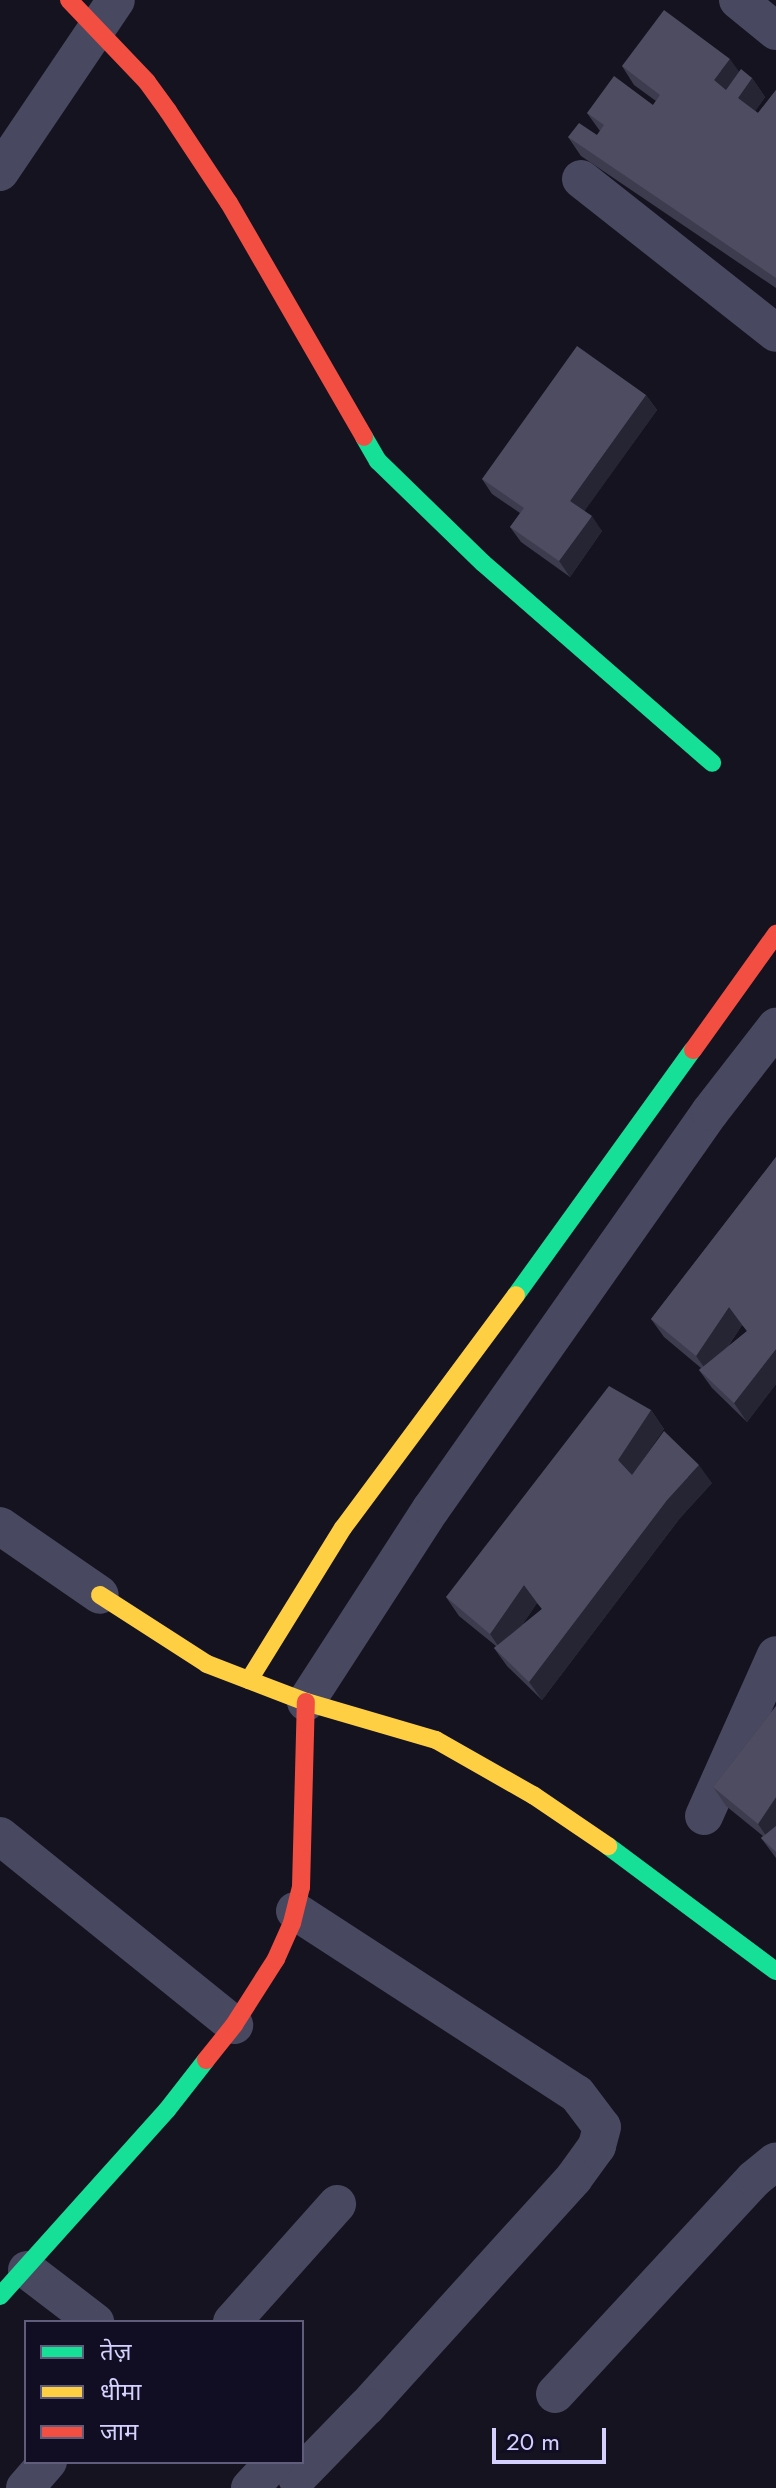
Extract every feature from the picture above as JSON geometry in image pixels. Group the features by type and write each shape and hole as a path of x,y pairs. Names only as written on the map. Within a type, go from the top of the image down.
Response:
{"street":[{"path":"69,0 107,14 147,82 229,203 378,461 462,544 712,763"},
{"path":"738,0 776,31"},
{"path":"0,172 107,14"},
{"path":"581,179 776,333"},
{"path":"249,1680 343,1528 535,1270 776,934"},
{"path":"91,2320 13,2283 158,2121 234,2025 276,1959 295,1911 303,1846 306,1702 431,1509 710,1112 776,1027"},
{"path":"0,1526 207,1664 306,1702 436,1740 533,1795 670,1889 776,1971"},
{"path":"704,1816 776,1655"},
{"path":"0,1836 234,2025"},
{"path":"295,1911 577,2094 602,2127 597,2146 574,2178 366,2407 304,2460"},
{"path":"555,2394 754,2179 776,2161"},
{"path":"234,2320 337,2204"},
{"path":"25,2488 46,2464"},
{"path":"250,2488 290,2472"}],"building":[{"path":"664,10 730,59 714,80 726,90 741,69 752,78 738,98 758,113 776,90 776,278 568,137 579,123 597,135 604,125 587,113 614,76 653,105 660,95 622,66"},
{"path":"577,346 646,395 570,501 592,516 559,561 510,527 524,508 482,479"},
{"path":"776,1157 776,1349 734,1403 699,1370 747,1331 729,1307 696,1356 651,1319"},
{"path":"609,1386 651,1410 618,1460 632,1475 664,1431 699,1465 667,1500 529,1682 494,1648 542,1609 524,1585 490,1634 446,1597"},
{"path":"776,1706 776,1797 758,1824 713,1787"},
{"path":"776,1826 776,1852 761,1838"}],"traffic: fast":[{"path":"364,437 378,461 483,563 712,763"},
{"path":"516,1295 693,1050"},
{"path":"608,1846 776,1971"},
{"path":"0,2296 167,2110 206,2060"}],"traffic: slow":[{"path":"249,1680 343,1528 516,1295"},
{"path":"100,1595 207,1664 306,1702 436,1740 533,1795 608,1846"}],"traffic: jam":[{"path":"69,0 147,82 168,111 229,203 364,437"},
{"path":"693,1050 776,934"},
{"path":"206,2060 234,2025 276,1959 292,1923 301,1887 306,1702"}]}
